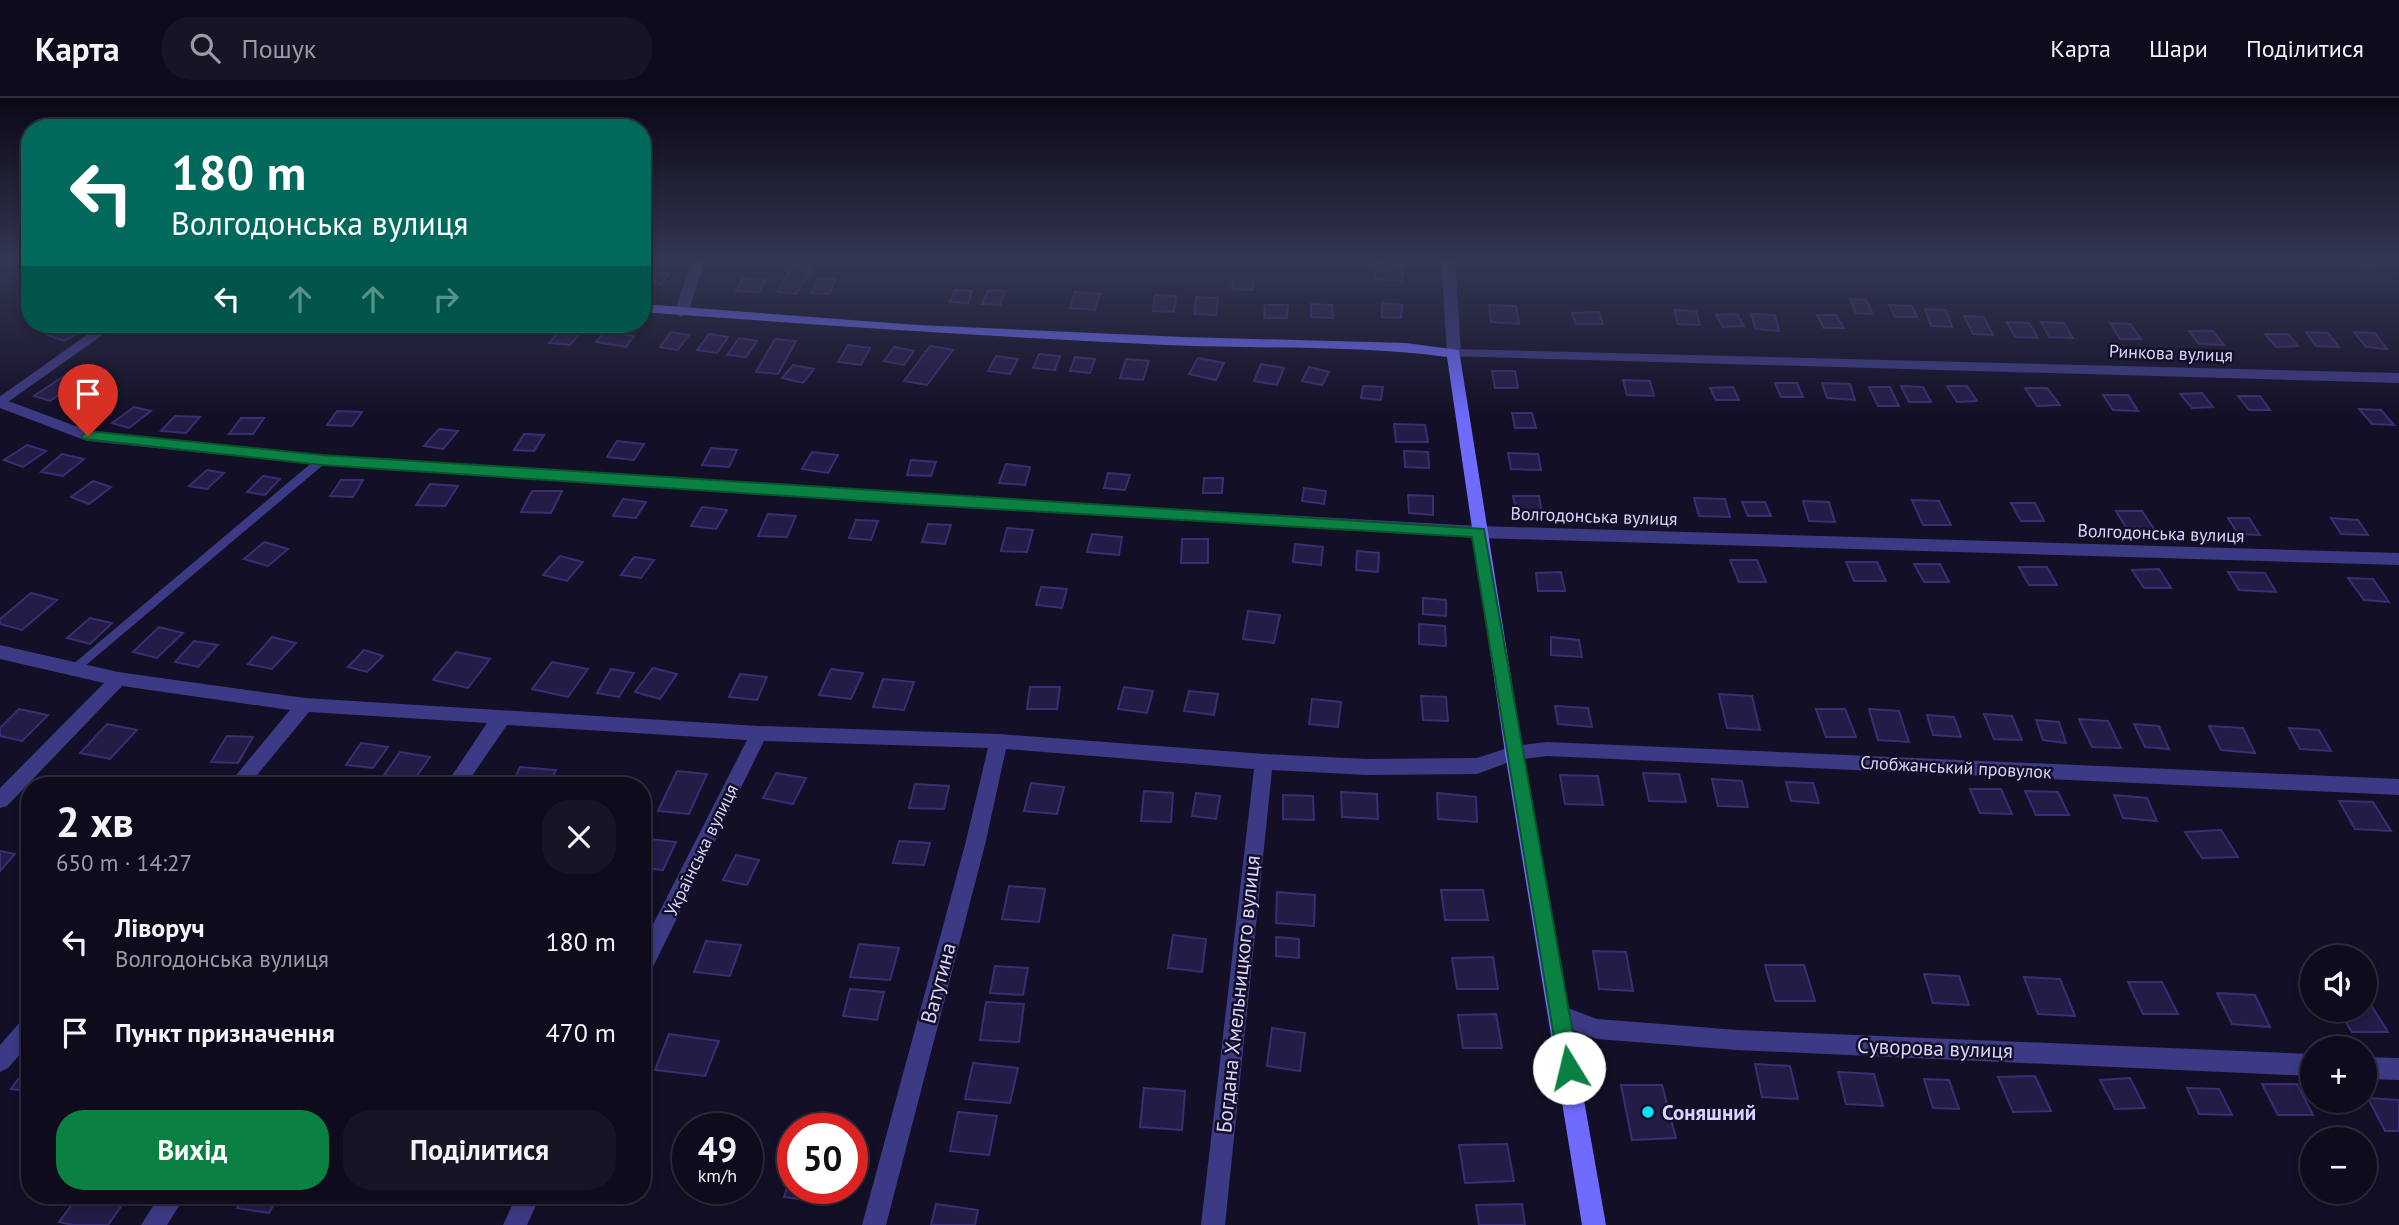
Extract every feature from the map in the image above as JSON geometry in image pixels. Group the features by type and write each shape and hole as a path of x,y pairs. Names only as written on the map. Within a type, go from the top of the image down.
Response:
{"main road":[{"name":"Ринкова вулиця","path":"678,313 918,330 1406,347 1454,353"},
{"path":"1454,353 1514,753 1594,1225"}],"street":[{"path":"1451,313 1454,353"},
{"name":"Ринкова вулиця","path":"1454,353 2399,378"},
{"name":"Волгодонська вулиця","path":"0,402 88,436 322,460 908,499 1479,532 2399,559"},
{"name":"Слобжанський провулок","path":"0,652 72,671 304,705 759,733 999,741 1264,762 1367,767 1478,766 1514,753 1547,749 2399,787"},
{"path":"22,777 118,679"},
{"path":"244,777 304,705"},
{"path":"460,777 502,717"},
{"name":"Українська вулиця","path":"651,950 759,733"},
{"name":"Ватутина","path":"874,1225 975,845 999,741"},
{"name":"Богдана Хмельницкого вулиця","path":"1213,1225 1264,762"},
{"path":"0,800 21,778"},
{"name":"Суворова вулиця","path":"1560,1015 1597,1029 1737,1040 2300,1064"},
{"path":"0,1061 21,1037"},
{"path":"2377,1068 2399,1069"},
{"path":"153,1225 168,1204"},
{"path":"514,1225 524,1204"}],"lane":[{"path":"0,402 97,333"},
{"path":"72,671 322,460"}],"building":[{"path":"1194,313 1216,313 1216,315"},
{"path":"1264,313 1287,313 1287,318 1264,318"},
{"path":"1311,313 1333,313 1333,318 1311,317"},
{"path":"1382,313 1401,313 1401,318 1382,317"},
{"path":"1490,313 1517,313 1519,324 1491,322"},
{"path":"1572,313 1599,313 1603,324 1576,324"},
{"path":"1675,313 1696,313 1700,325 1678,324"},
{"path":"1893,313 1915,313 1917,317 1895,317"},
{"path":"1926,313 1947,313 1952,327 1931,326"},
{"path":"1737,314 1744,326 1723,327 1716,315"},
{"path":"1751,314 1775,315 1779,331 1756,329"},
{"path":"1817,315 1836,315 1844,328 1824,328"},
{"path":"1964,316 1984,317 1993,335 1973,334"},
{"path":"2007,322 2029,323 2038,338 2015,337"},
{"path":"2041,322 2064,323 2073,338 2049,337"},
{"path":"2110,323 2130,324 2141,339 2120,339"},
{"path":"2189,331 2213,331 2224,345 2199,344"},
{"path":"671,332 689,335 678,350 660,347"},
{"path":"2306,332 2328,333 2339,347 2316,346"},
{"path":"2354,332 2375,333 2387,349 2366,347"},
{"path":"50,333 77,333 64,341 47,335"},
{"path":"558,333 580,333 570,345 549,343"},
{"path":"603,333 634,336 626,347 596,342"},
{"path":"709,334 728,337 717,353 697,350"},
{"path":"2265,334 2288,334 2298,346 2276,347"},
{"path":"739,338 757,341 746,357 727,355"},
{"path":"775,339 796,341 778,374 756,372"},
{"path":"848,345 870,348 861,365 838,362"},
{"path":"930,346 953,350 927,385 904,381"},
{"path":"894,347 914,351 904,365 884,361"},
{"path":"1039,354 1060,356 1055,370 1033,368"},
{"path":"996,356 1018,359 1010,374 988,371"},
{"path":"1075,357 1095,359 1090,373 1070,371"},
{"path":"1198,358 1224,363 1216,380 1189,374"},
{"path":"1126,359 1149,361 1143,380 1120,378"},
{"path":"1261,364 1284,368 1277,385 1254,381"},
{"path":"793,365 814,369 803,383 782,378"},
{"path":"1309,367 1329,372 1322,385 1302,381"},
{"path":"1492,371 1515,371 1518,388 1495,388"},
{"path":"64,376 80,380 50,401 34,396"},
{"path":"1623,380 1650,381 1654,396 1627,395"},
{"path":"1775,383 1797,383 1803,397 1781,397"},
{"path":"1822,383 1850,384 1855,400 1827,398"},
{"path":"1363,386 1383,387 1381,400 1361,398"},
{"path":"1901,386 1923,387 1931,402 1909,402"},
{"path":"1947,386 1967,386 1977,401 1957,402"},
{"path":"1733,387 1739,400 1716,400 1710,388"},
{"path":"1869,387 1890,387 1899,406 1878,406"},
{"path":"2025,388 2047,388 2060,405 2037,406"},
{"path":"2202,393 2213,407 2192,408 2180,394"},
{"path":"2103,395 2128,395 2138,411 2113,410"},
{"path":"2238,396 2260,396 2270,410 2249,410"},
{"path":"134,407 151,411 129,428 112,423"},
{"path":"2359,409 2381,410 2394,425 2372,424"},
{"path":"337,411 362,412 352,426 327,425"},
{"path":"1512,413 1532,413 1536,428 1515,428"},
{"path":"175,416 200,417 186,433 161,431"},
{"path":"241,418 264,418 253,434 229,434"},
{"path":"1394,424 1425,425 1428,442 1396,442"},
{"path":"439,429 458,431 443,449 424,446"},
{"path":"524,434 544,435 534,451 514,450"},
{"path":"617,441 644,444 634,460 607,457"},
{"path":"27,445 46,451 23,467 4,460"},
{"path":"711,448 737,450 729,467 702,465"},
{"path":"1404,451 1428,452 1429,468 1405,467"},
{"path":"812,452 838,455 828,473 802,469"},
{"path":"1508,453 1538,454 1541,470 1511,469"},
{"path":"62,454 84,459 63,476 41,472"},
{"path":"911,460 936,462 931,476 907,475"},
{"path":"1006,464 1030,467 1025,485 999,483"},
{"path":"207,470 224,473 207,489 189,486"},
{"path":"1108,473 1130,475 1125,490 1104,488"},
{"path":"263,476 280,479 265,495 247,492"},
{"path":"1204,478 1223,478 1222,493 1203,493"},
{"path":"341,480 363,480 353,497 330,496"},
{"path":"93,481 111,487 89,504 71,497"},
{"path":"430,484 458,486 445,506 416,505"},
{"path":"1304,488 1326,491 1324,504 1302,501"},
{"path":"532,491 562,491 551,513 521,512"},
{"path":"1408,495 1433,496 1433,515 1409,513"},
{"path":"1513,496 1539,496 1542,513 1517,513"},
{"path":"1694,498 1725,499 1730,517 1699,516"},
{"path":"623,499 646,502 636,518 613,516"},
{"path":"1912,500 1939,501 1951,525 1923,525"},
{"path":"1803,501 1829,502 1835,522 1809,521"},
{"path":"1742,502 1765,502 1771,516 1748,516"},
{"path":"2011,503 2035,503 2044,521 2021,521"},
{"path":"702,507 727,510 716,529 691,526"},
{"path":"2116,511 2142,511 2154,529 2127,529"},
{"path":"768,514 796,516 787,537 758,536"},
{"path":"2228,518 2249,518 2260,535 2238,534"},
{"path":"2331,518 2358,520 2368,535 2341,534"},
{"path":"856,520 878,521 871,540 849,538"},
{"path":"928,524 951,525 945,544 922,542"},
{"path":"1007,528 1033,530 1027,552 1001,551"},
{"path":"1092,534 1122,537 1119,555 1087,552"},
{"path":"1182,539 1208,539 1208,563 1181,563"},
{"path":"264,542 288,549 268,566 244,559"},
{"path":"1295,544 1323,547 1321,565 1293,562"},
{"path":"1357,551 1379,553 1378,572 1356,570"},
{"path":"560,556 583,562 567,581 543,575"},
{"path":"634,557 654,560 641,578 621,575"},
{"path":"1730,560 1757,560 1766,582 1739,582"},
{"path":"1846,562 1877,562 1886,581 1854,581"},
{"path":"1914,564 1940,564 1949,582 1924,582"},
{"path":"2019,567 2047,567 2057,585 2029,585"},
{"path":"2159,569 2171,588 2144,588 2132,570"},
{"path":"1561,572 1565,591 1538,591 1536,573"},
{"path":"2228,572 2265,573 2276,592 2239,590"},
{"path":"2348,578 2373,579 2389,602 2364,600"},
{"path":"1041,587 1067,589 1062,608 1036,605"},
{"path":"31,593 57,600 22,630 0,624 0,619"},
{"path":"1423,598 1446,600 1446,616 1423,614"},
{"path":"1248,611 1280,615 1274,643 1243,639"},
{"path":"90,618 112,623 90,644 67,638"},
{"path":"1419,624 1445,626 1446,646 1419,644"},
{"path":"159,627 183,633 157,658 133,652"},
{"path":"272,637 296,643 272,669 248,664"},
{"path":"1551,637 1579,640 1582,657 1551,655"},
{"path":"194,641 218,645 198,667 175,662"},
{"path":"364,650 383,656 367,672 348,667"},
{"path":"456,652 490,659 468,688 433,680"},
{"path":"552,662 588,669 568,697 532,689"},
{"path":"653,668 677,674 660,699 635,692"},
{"path":"611,669 634,673 619,697 597,693"},
{"path":"831,669 863,673 851,699 819,695"},
{"path":"740,674 767,677 757,700 729,697"},
{"path":"883,679 914,682 904,710 873,707"},
{"path":"1030,687 1060,687 1057,709 1027,709"},
{"path":"1124,687 1153,691 1147,713 1118,709"},
{"path":"1189,691 1218,694 1214,715 1184,711"},
{"path":"1719,694 1752,696 1760,730 1727,728"},
{"path":"1421,696 1446,697 1448,721 1423,720"},
{"path":"1312,699 1341,702 1338,727 1309,724"},
{"path":"1555,706 1588,708 1592,727 1558,724"},
{"path":"19,709 48,715 22,741 0,736 0,728"},
{"path":"1816,709 1845,709 1856,737 1826,737"},
{"path":"1869,709 1899,711 1909,742 1878,740"},
{"path":"1984,714 2012,716 2022,740 1994,739"},
{"path":"1927,715 1954,717 1961,737 1933,735"},
{"path":"2079,719 2108,721 2121,748 2092,747"},
{"path":"2036,720 2059,722 2066,743 2043,740"},
{"path":"107,724 137,730 110,759 80,753"},
{"path":"2134,724 2159,726 2169,749 2145,747"},
{"path":"2209,726 2243,728 2255,753 2221,750"},
{"path":"2289,728 2319,730 2331,751 2300,749"},
{"path":"227,736 253,737 238,763 211,762"},
{"path":"361,743 388,747 373,768 346,765"},
{"path":"400,752 430,757 416,777 384,775"},
{"path":"520,767 556,770 552,777 515,777"},
{"path":"677,771 707,774 689,814 658,811"},
{"path":"776,773 806,778 793,804 763,798"},
{"path":"1643,773 1679,774 1686,802 1649,801"},
{"path":"1560,775 1598,776 1603,805 1565,804"},
{"path":"1712,779 1742,781 1748,807 1718,806"},
{"path":"1786,782 1813,783 1819,803 1791,801"},
{"path":"1031,783 1064,787 1057,814 1024,811"},
{"path":"915,784 949,786 944,809 909,808"},
{"path":"1970,789 2001,789 2012,814 1980,813"},
{"path":"1144,791 1173,793 1171,822 1141,821"},
{"path":"2025,791 2058,792 2069,815 2036,815"},
{"path":"1341,792 1377,794 1378,819 1342,817"},
{"path":"1196,793 1220,796 1216,819 1192,816"},
{"path":"1437,793 1476,797 1477,822 1438,819"},
{"path":"1283,795 1313,796 1314,820 1283,819"},
{"path":"2114,795 2147,798 2157,821 2123,818"},
{"path":"2339,801 2373,802 2391,831 2355,829"},
{"path":"2221,830 2238,857 2202,858 2185,832"},
{"path":"651,839 676,842 663,870 651,869"},
{"path":"899,841 930,843 924,865 893,863"},
{"path":"0,851 15,854 0,871"},
{"path":"736,855 759,860 747,885 723,880"},
{"path":"1009,886 1045,889 1039,922 1002,919"},
{"path":"1441,890 1483,890 1488,920 1445,920"},
{"path":"1277,892 1315,895 1314,926 1276,923"},
{"path":"1173,935 1206,939 1202,972 1168,968"},
{"path":"1276,937 1299,939 1299,958 1276,956"},
{"path":"706,941 741,945 730,976 694,972"},
{"path":"859,944 899,948 890,980 850,977"},
{"path":"1593,951 1626,952 1633,991 1599,989"},
{"path":"1493,957 1498,989 1457,989 1452,958"},
{"path":"1765,965 1804,965 1815,1001 1775,1001"},
{"path":"995,966 1028,968 1023,995 990,993"},
{"path":"1924,974 1959,976 1969,1005 1933,1003"},
{"path":"2024,977 2060,979 2075,1016 2038,1014"},
{"path":"2128,982 2162,982 2178,1014 2143,1014"},
{"path":"850,989 884,992 877,1020 843,1016"},
{"path":"2217,993 2255,995 2270,1027 2232,1024"},
{"path":"986,1002 1024,1004 1019,1042 980,1040"},
{"path":"1496,1014 1502,1048 1463,1048 1458,1015"},
{"path":"2377,1015 2388,1032 2352,1032 2346,1022 2377,1022"},
{"path":"1272,1028 1305,1033 1300,1071 1267,1066"},
{"path":"669,1034 719,1041 705,1076 655,1070"},
{"path":"973,1063 1018,1068 1010,1103 965,1099"},
{"path":"1755,1064 1790,1066 1798,1099 1762,1097"},
{"path":"1838,1072 1874,1074 1883,1106 1846,1104"},
{"path":"21,1075 21,1091 11,1089"},
{"path":"2035,1076 2051,1111 2013,1112 1998,1077"},
{"path":"2130,1078 2145,1108 2115,1109 2100,1080"},
{"path":"1924,1079 1949,1080 1959,1109 1933,1108"},
{"path":"2262,1084 2297,1084 2300,1090 2300,1113 2313,1115 2278,1115"},
{"name":"Соняшний","path":"1621,1085 1662,1085 1676,1138 1632,1140"},
{"path":"1144,1088 1185,1091 1182,1130 1140,1127"},
{"path":"2187,1088 2219,1089 2232,1115 2199,1114"},
{"path":"2377,1099 2399,1100 2399,1131 2385,1131 2376,1113"},
{"path":"958,1112 997,1116 989,1155 950,1151"},
{"path":"1507,1144 1514,1181 1465,1183 1459,1145"},
{"path":"72,1204 123,1204 108,1225 73,1225 59,1222"},
{"path":"239,1204 274,1204 269,1213 237,1208"},
{"path":"936,1204 978,1210 975,1225 931,1225"},
{"path":"1522,1204 1525,1225 1479,1225 1476,1205"}],"place":[{"name":"Соняшний","path":"1648,1112"}],"route":[{"path":"88,436 322,460 908,499 1479,532 1569,1068"}]}
